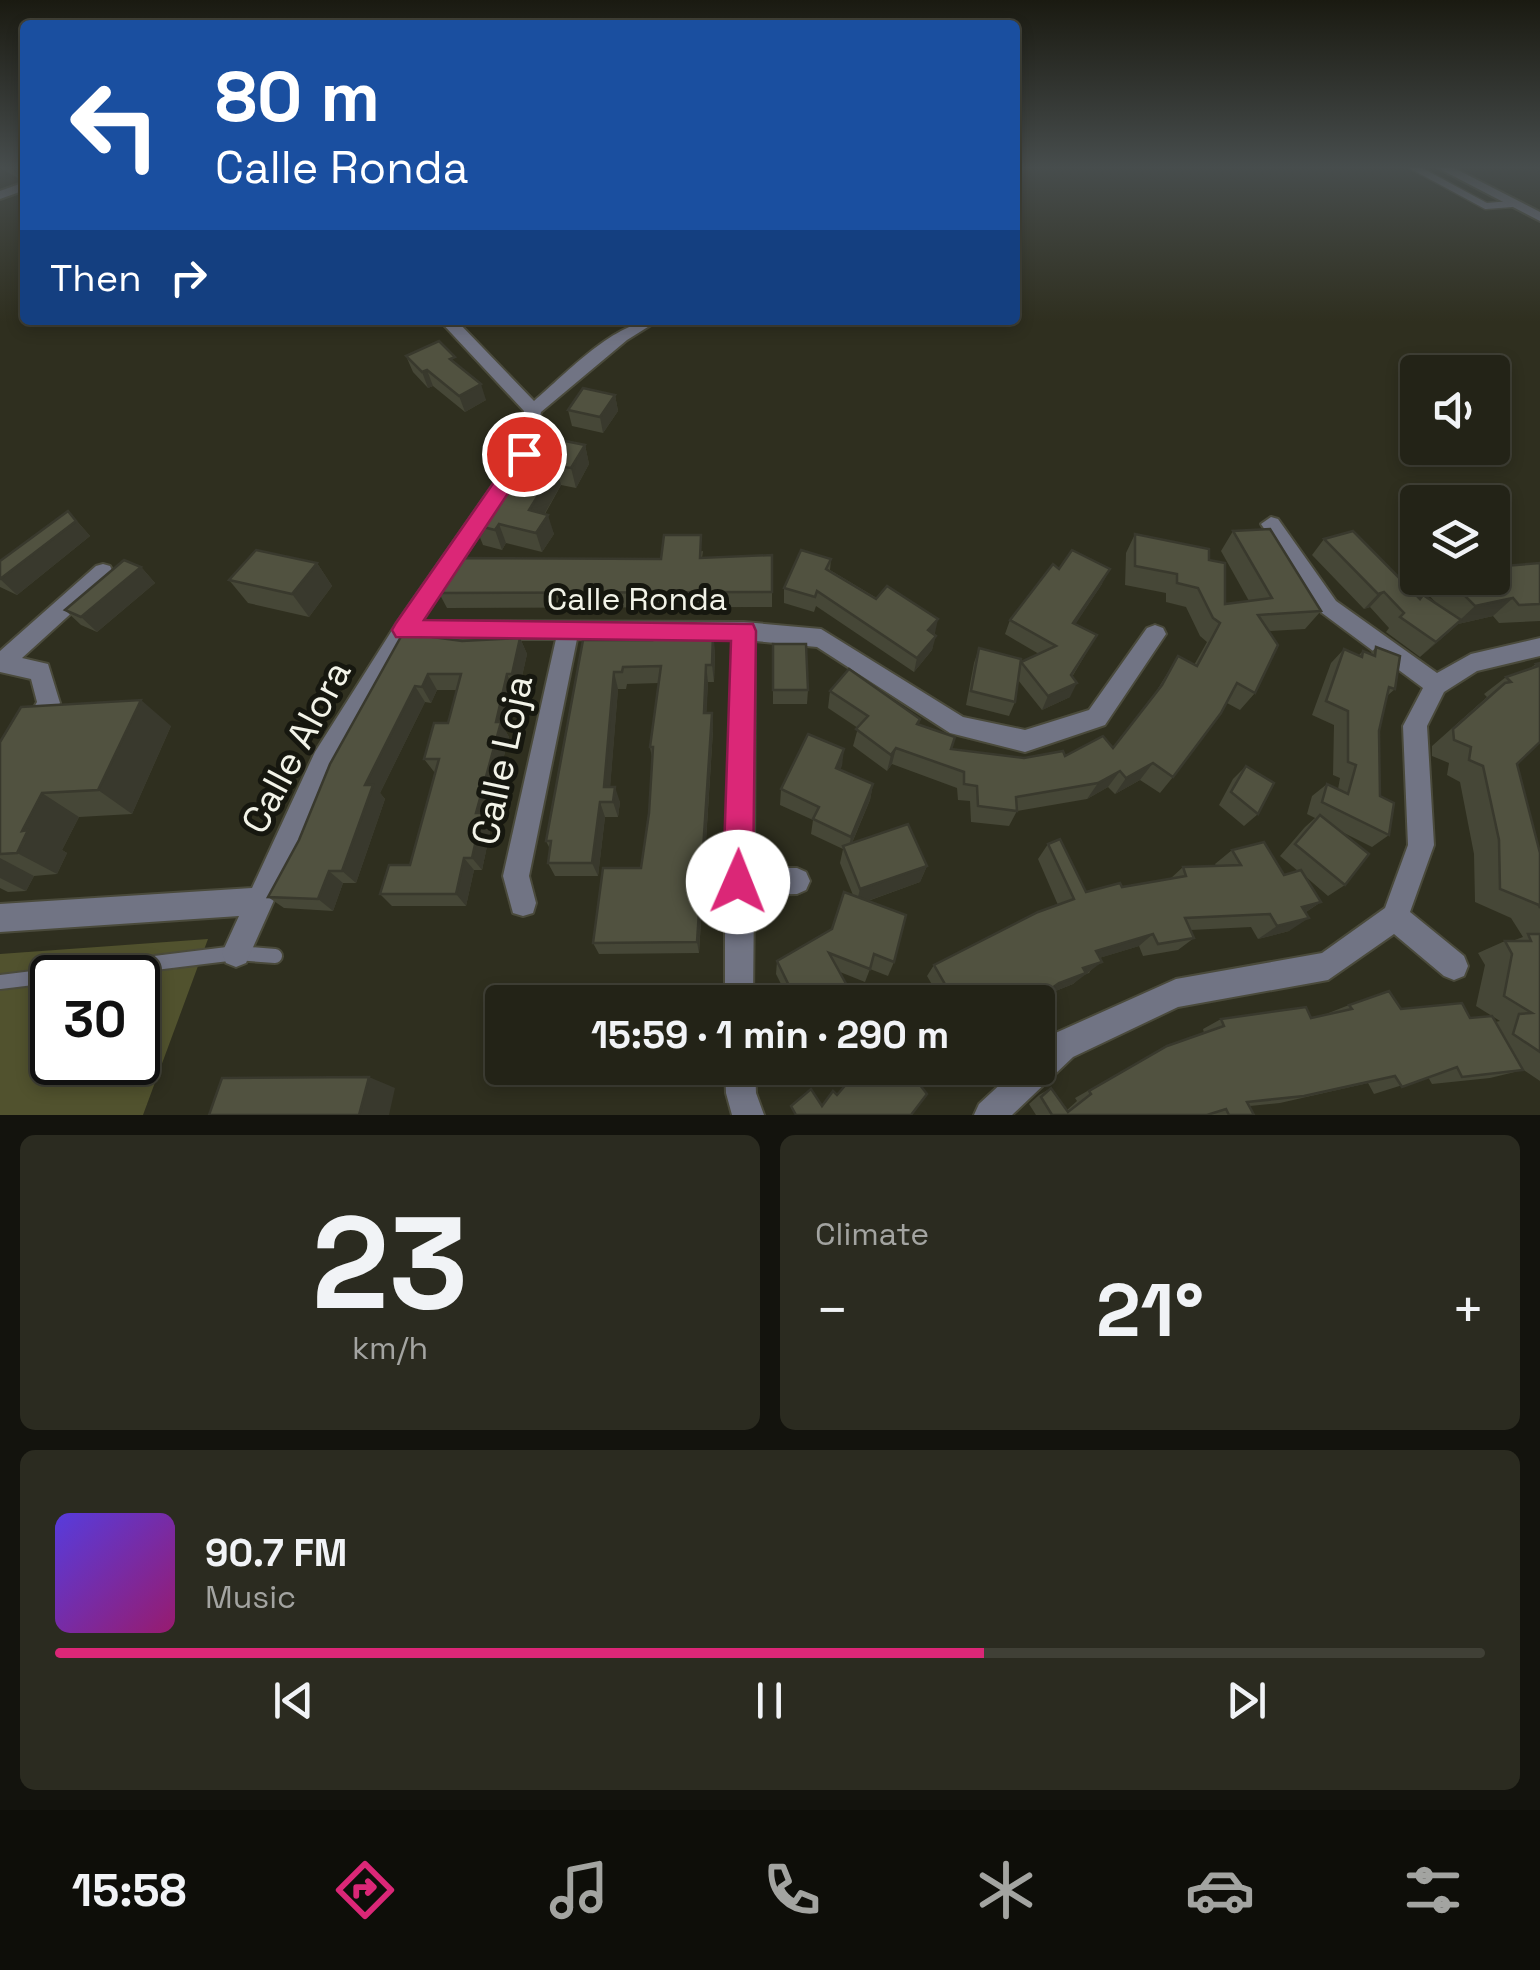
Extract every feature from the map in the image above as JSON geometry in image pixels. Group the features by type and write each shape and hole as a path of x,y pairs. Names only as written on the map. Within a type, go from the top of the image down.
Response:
{"street":[{"path":"451,325 533,410 621,337 642,325"},
{"name":"Calle Alora","path":"236,954 324,760 404,630 524,454 533,410"},
{"path":"1271,524 1328,607 1436,685"},
{"path":"1,663 103,572"},
{"name":"Calle Ronda","path":"404,630 744,631 821,638 958,726 1026,742 1097,718 1154,634"},
{"path":"738,985 744,631"},
{"name":"Calle Loja","path":"523,903 516,876 568,632"},
{"path":"990,1115 1062,1046 1176,993 1328,966 1395,916 1421,845 1415,726 1436,685 1471,663 1540,647"},
{"path":"1,663 40,670 48,704 25,747"},
{"path":"738,882 797,881"},
{"path":"0,918 258,901"},
{"path":"1395,916 1454,966"},
{"path":"741,1085 748,1115"}],"lane":[{"path":"0,982 236,954 275,956"}],"green space":[{"path":"208,939 160,1069 160,955 30,955 30,1085 154,1085 143,1115 0,1115 0,954"}],"building":[{"path":"439,341 455,357 450,359 481,384 459,396 427,370 422,372 406,356"},
{"path":"583,388 615,395 600,417 568,410"},
{"path":"540,436 585,445 571,468 556,466 529,510 548,515 536,533 499,524 495,530 475,525"},
{"path":"68,511 76,521 0,579 0,561"},
{"path":"1270,529 1321,611 1258,615 1278,645 1255,693 1237,683 1221,713 1173,777 1153,763 1126,778 1120,771 1098,783 1016,797 1017,811 978,806 977,786 964,784 964,772 896,748 891,755 856,729 868,716 830,691 849,669 920,719 917,724 955,737 951,749 1024,758 1063,751 1065,756 1103,736 1113,748 1162,685 1178,656 1197,666 1220,623 1213,618 1198,588 1177,583 1177,574 1135,566 1135,534 1209,549 1209,560 1225,563 1225,604 1272,598 1233,531"},
{"path":"1353,531 1400,579 1400,595 1416,595 1420,599 1423,595 1461,620 1436,642 1400,617 1404,613 1384,592 1378,594 1324,539"},
{"path":"664,535 701,535 700,558 772,555 772,592 439,593 446,571 454,571 458,558 661,559"},
{"path":"256,550 317,563 292,594 229,580"},
{"path":"801,550 831,559 826,569 876,599 887,586 938,619 928,630 936,636 917,658 817,591 815,597 784,588"},
{"path":"1072,550 1110,569 1073,623 1097,635 1071,675 1077,683 1048,696 1021,662 1056,646 1010,620 1053,564 1059,569"},
{"path":"124,560 141,567 81,617 65,610"},
{"path":"1540,563 1540,604 1519,605 1513,598 1475,606 1464,595 1510,595 1510,566"},
{"path":"403,633 462,641 520,638 512,674 507,674 496,722 501,722 476,813 482,813 472,858 464,858 456,894 380,894 389,865 410,865 439,759 424,759 434,723 448,723 461,674 428,674 422,687 415,686 365,785 373,785 342,871 329,871 318,899 268,897 299,840 330,764"},
{"path":"713,633 712,665 706,665 704,713 712,713 697,942 593,943 603,868 641,868 661,666 623,667 622,672 614,672 604,787 615,787 613,802 600,802 592,863 548,863 551,841 546,841 583,640 652,640 652,634"},
{"path":"773,644 806,644 808,690 773,690"},
{"path":"1376,647 1400,656 1395,689 1389,687 1379,731 1380,796 1394,803 1389,835 1322,802 1327,784 1348,794 1356,765 1348,762 1348,711 1326,701 1344,649 1362,657 1363,651 1375,656"},
{"path":"979,648 1021,659 1015,702 971,691"},
{"path":"1540,663 1540,742 1517,764 1540,853 1540,908 1500,889 1499,840 1483,766 1469,760 1471,747 1454,740 1453,729 1505,683 1511,682 1506,677"},
{"path":"141,700 98,790 42,793 22,831 28,830 17,853 0,854 0,742 21,707"},
{"path":"808,734 844,749 836,768 873,784 851,837 813,819 819,807 781,789"},
{"path":"1246,766 1274,783 1258,814 1231,792"},
{"path":"1320,815 1369,854 1345,885 1295,844"},
{"path":"908,824 927,866 860,889 843,846"},
{"path":"1060,839 1086,892 1120,883 1122,887 1186,876 1183,867 1241,865 1232,850 1264,842 1284,875 1301,870 1321,902 1302,907 1309,918 1277,926 1270,914 1185,918 1194,938 1158,944 1153,934 1096,951 1102,962 1083,968 1086,973 1055,986 945,985 934,965 1038,912 1074,899 1048,844"},
{"path":"844,892 906,915 894,962 874,954 870,969 829,953 847,985 789,985 777,961 832,929"},
{"path":"1528,934 1540,934 1540,1052 1513,1034 1519,1014 1532,1013 1504,996 1512,954 1505,941 1531,941"},
{"path":"1389,991 1401,1009 1462,1003 1470,1018 1492,1016 1523,1070 1462,1077 1457,1067 1402,1087 1395,1076 1304,1096 1247,1102 1254,1115 1229,1115 1226,1109 1207,1115 1052,1115 1041,1097 1051,1088 1068,1112 1091,1094 1089,1091 1167,1046 1224,1026 1221,1019 1306,1007 1311,1018 1352,1009 1349,1005"},
{"path":"369,1077 359,1115 209,1115 222,1078"},
{"path":"846,1085 920,1085 927,1094 911,1115 796,1115 791,1106 811,1089 822,1106 833,1091 837,1095"}],"route":[{"path":"524,454 404,630 744,631 738,882"}]}
